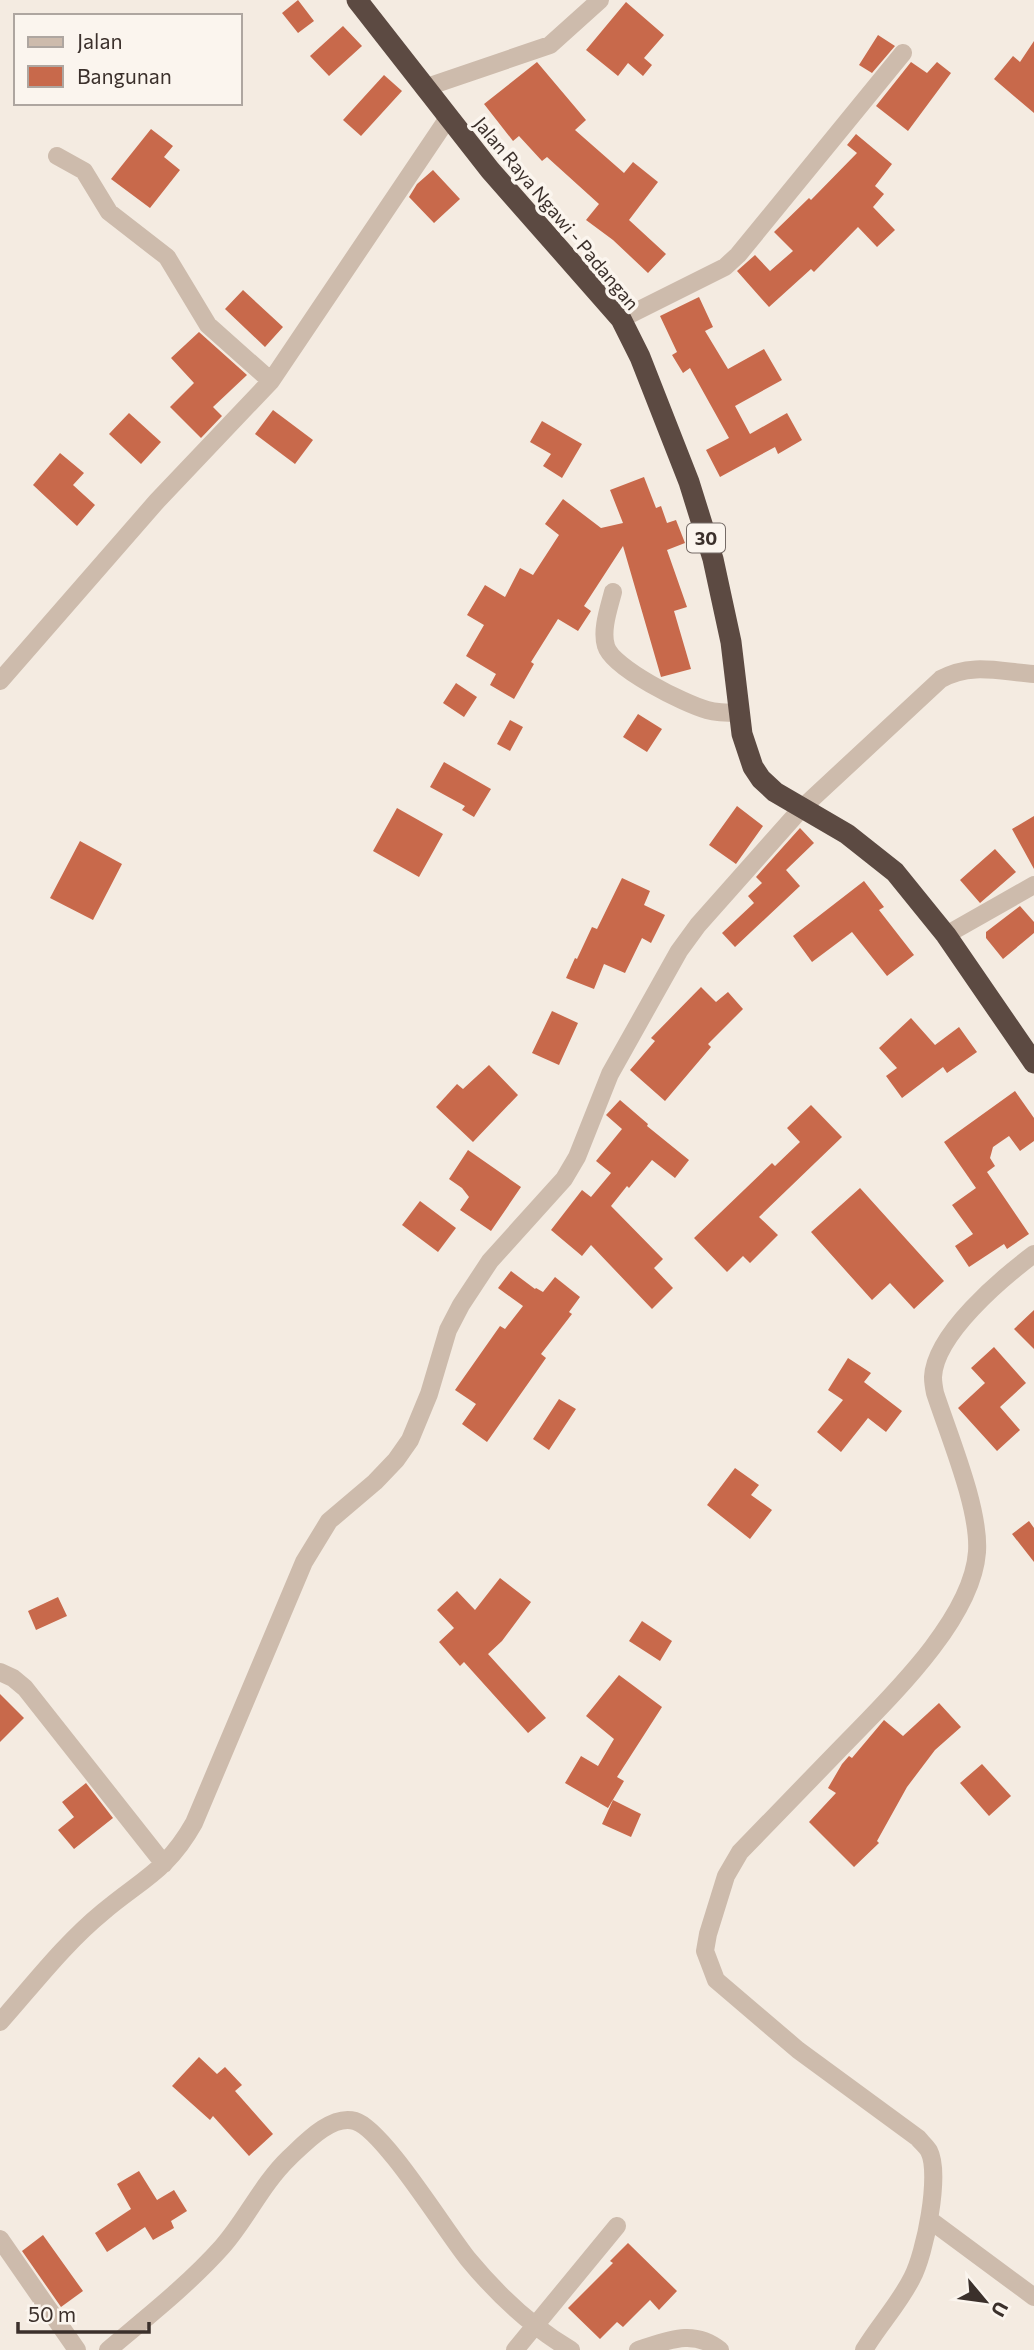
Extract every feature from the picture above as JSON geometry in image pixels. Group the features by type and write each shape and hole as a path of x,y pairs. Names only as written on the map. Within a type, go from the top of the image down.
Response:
{"highway":[{"name":"Jalan Raya Ngawi - Padangan","path":"357,0 490,170 621,319 664,415 713,559 731,642 742,734 753,766 761,779 775,792 847,834 895,872 946,935 1034,1063"}],"street":[{"path":"424,88 550,45 600,0"},
{"path":"621,319 725,267 903,52"},
{"path":"0,681 157,501 271,381 448,118"},
{"path":"57,156 84,171 109,212 167,257 208,325 271,381"},
{"path":"612,592 605,633 606,648 616,661 687,702 721,713 739,713"},
{"path":"0,2022 79,1934 164,1864 181,1844 194,1823 304,1562 329,1521 375,1482 410,1440 429,1394 452,1321 474,1282 490,1261 564,1179 577,1157 610,1074 678,951 801,808 941,679 954,672 979,668 1034,674"},
{"path":"946,935 1034,885"},
{"path":"864,2350 914,2276 930,2220 932,2162 929,2150 918,2138 798,2050 716,1980 705,1951 726,1876 740,1852 921,1661 943,1633 974,1574 977,1550 970,1501 935,1393 933,1376 951,1334 994,1286 1034,1254"},
{"path":"0,1672 25,1688 164,1864"},
{"path":"108,2350 194,2277 223,2245 287,2160 326,2127 341,2121 355,2121 368,2128 383,2143 483,2276 534,2325 571,2350"},
{"path":"930,2220 1034,2297"},
{"path":"515,2350 617,2225"},
{"path":"0,2239 77,2350"},
{"path":"638,2350 682,2337 699,2339 720,2350"}],"building":[{"path":"298,0 314,21 298,33 282,13"},
{"path":"626,2 664,35 644,58 652,65 643,76 628,63 618,76 586,50"},
{"path":"343,26 362,46 329,76 310,56"},
{"path":"878,35 895,46 872,73 859,65"},
{"path":"1034,41 1034,113 994,79 1013,56 1020,62"},
{"path":"537,62 586,120 575,130 624,173 633,162 658,182 629,220 666,254 648,273 613,240 586,220 599,204 547,157 542,161 519,136 513,141 484,104"},
{"path":"911,62 927,73 937,62 951,73 908,131 876,106"},
{"path":"384,75 402,91 361,136 343,120"},
{"path":"151,129 173,146 164,157 180,170 150,208 111,179"},
{"path":"856,134 892,164 875,186 884,194 873,207 895,230 877,247 858,227 814,272 811,269 769,307 737,271 755,255 770,271 793,251 774,232 809,198 811,200 857,153 847,145"},
{"path":"433,170 460,199 434,223 409,197 417,184"},
{"path":"243,290 283,327 265,347 225,309"},
{"path":"699,297 713,327 705,331 728,369 764,349 782,380 735,406 750,434 787,413 802,440 778,454 775,447 720,477 706,450 729,438 690,368 683,373 672,355 677,352 660,316"},
{"path":"199,332 247,375 213,407 222,416 201,438 170,407 194,383 171,358"},
{"path":"273,410 313,440 295,464 255,434"},
{"path":"129,413 161,442 141,464 109,434"},
{"path":"542,421 582,444 562,478 543,466 551,454 530,442"},
{"path":"60,453 84,473 73,485 95,505 77,526 33,485"},
{"path":"644,477 656,508 661,506 667,523 676,520 685,543 667,550 687,607 674,611 691,669 661,677 623,546 584,606 591,611 578,631 558,619 531,662 534,664 514,699 490,685 496,674 466,656 484,625 467,615 485,585 505,597 520,568 533,575 559,535 545,524 563,499 601,528 623,523 610,490"},
{"path":"456,683 477,697 464,717 443,703"},
{"path":"638,714 662,729 647,752 623,737"},
{"path":"510,720 523,727 510,751 497,744"},
{"path":"444,762 491,789 474,817 462,810 465,806 430,787"},
{"path":"737,806 763,826 736,864 709,845"},
{"path":"397,808 443,834 419,877 373,851"},
{"path":"1034,816 1034,869 1012,829"},
{"path":"800,828 814,843 786,870 800,886 735,947 722,933 754,903 748,896 762,883 756,877"},
{"path":"80,841 122,864 93,920 50,898"},
{"path":"995,849 1016,872 980,903 960,880"},
{"path":"622,878 650,891 644,905 665,915 651,943 642,938 625,973 604,964 594,989 566,978 592,927 597,929"},
{"path":"864,881 884,907 879,910 914,955 887,976 852,932 812,962 793,936"},
{"path":"1020,906 1034,922 1034,933 1003,959 986,938 986,932"},
{"path":"701,987 716,1002 728,992 743,1009 708,1044 711,1047 665,1101 630,1070 655,1041 651,1038"},
{"path":"552,1011 578,1023 559,1065 532,1053"},
{"path":"911,1018 935,1045 959,1027 977,1052 947,1073 943,1067 902,1098 886,1076 897,1068 879,1048"},
{"path":"489,1065 518,1095 473,1142 436,1107 457,1084 463,1089"},
{"path":"1015,1091 1034,1118 1034,1141 1020,1151 1009,1136 993,1147 990,1158 995,1166 987,1172 1029,1234 1007,1249 1004,1244 969,1267 955,1246 973,1234 952,1205 976,1188 944,1142"},
{"path":"620,1100 689,1160 675,1178 652,1160 611,1206 663,1259 654,1268 673,1288 652,1309 591,1245 582,1256 551,1230 582,1190 591,1197 611,1173 596,1161 622,1129 606,1115"},
{"path":"811,1105 842,1137 759,1217 778,1235 750,1263 743,1256 727,1272 694,1238 772,1163 775,1166 800,1142 787,1128"},
{"path":"468,1150 521,1187 491,1231 460,1210 469,1197 449,1179"},
{"path":"860,1188 944,1281 914,1309 890,1283 872,1300 811,1232"},
{"path":"420,1201 456,1228 438,1252 402,1225"},
{"path":"511,1271 543,1292 555,1277 580,1297 569,1312 572,1314 541,1354 546,1358 487,1442 462,1424 476,1404 455,1390 500,1326 505,1329 523,1306 498,1288"},
{"path":"1034,1310 1034,1349 1014,1329"},
{"path":"994,1347 1026,1383 1000,1407 1020,1430 997,1451 958,1408 985,1383 971,1368"},
{"path":"848,1358 871,1373 864,1382 902,1411 886,1432 868,1418 841,1452 817,1432 843,1400 828,1390"},
{"path":"559,1399 576,1409 549,1450 533,1439"},
{"path":"735,1468 759,1485 751,1495 772,1510 750,1539 707,1505"},
{"path":"1029,1521 1034,1528 1034,1562 1012,1534"},
{"path":"500,1578 531,1602 502,1641 488,1654 546,1718 528,1733 464,1662 460,1666 439,1642 454,1628 437,1610 457,1591 475,1610"},
{"path":"58,1597 67,1616 36,1630 28,1611"},
{"path":"642,1621 672,1641 660,1661 629,1641"},
{"path":"619,1675 662,1707 617,1777 624,1781 608,1808 565,1783 581,1756 598,1766 614,1739 586,1716"},
{"path":"0,1694 24,1718 0,1742"},
{"path":"939,1703 961,1727 935,1750 907,1787 877,1841 879,1843 854,1867 809,1822 836,1793 828,1788 842,1764 849,1756 852,1758 884,1720 903,1736"},
{"path":"982,1764 1011,1796 989,1816 960,1783"},
{"path":"86,1783 113,1818 74,1849 58,1830 74,1817 62,1802"},
{"path":"613,1800 641,1814 631,1837 602,1824"},
{"path":"199,2057 217,2074 225,2067 242,2085 235,2091 273,2134 249,2156 213,2116 210,2120 172,2086"},
{"path":"139,2171 157,2200 174,2190 187,2211 171,2221 174,2228 153,2240 145,2227 107,2252 95,2233 131,2209 117,2184"},
{"path":"43,2235 83,2291 61,2307 22,2251"},
{"path":"628,2243 677,2291 659,2310 650,2300 623,2327 617,2322 600,2339 568,2308 613,2263 610,2261"}]}
